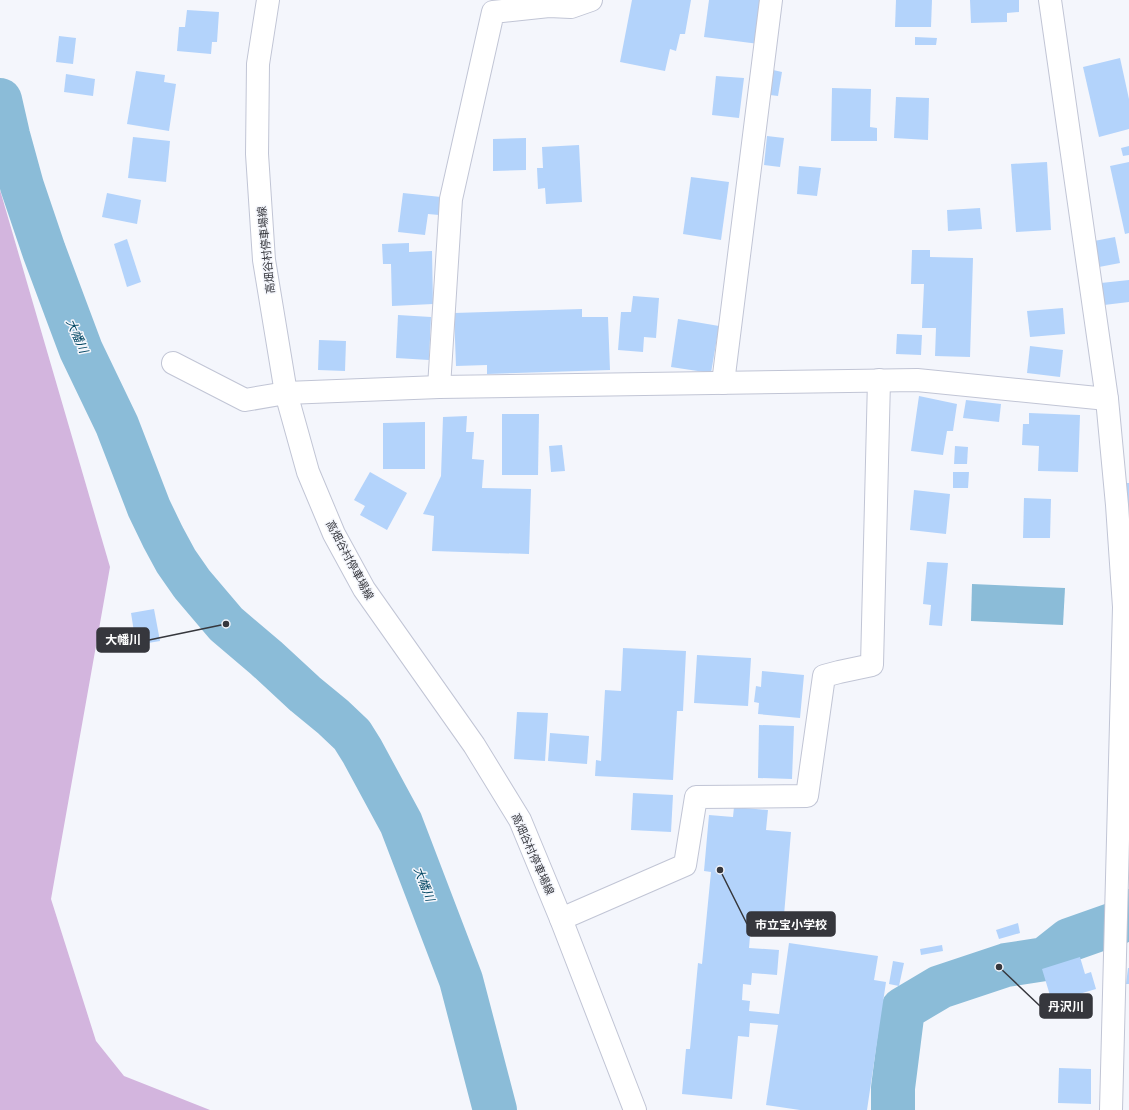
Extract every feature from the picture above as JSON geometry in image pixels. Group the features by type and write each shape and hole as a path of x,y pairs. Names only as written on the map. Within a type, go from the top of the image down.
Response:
{"street":[{"name":"高畑谷村停車場線","path":"268,0 258,64 257,154 264,260 286,394 308,472 334,534 364,589 474,744 520,820 561,919 635,1110"},
{"path":"439,387 451,199 493,12 549,6 571,7 591,0"},
{"path":"723,383 771,0"},
{"path":"1050,0 1107,399 1117,505 1124,607 1122,720 1122,937 1111,1110"},
{"path":"173,363 245,400 286,394 439,387 879,380 917,380 1107,399"},
{"path":"561,919 686,865 696,797 807,796 824,676 872,665 879,380"}],"shaded area":[{"path":"0,190 110,567 51,899 96,1041 124,1076 210,1110 0,1110"}],"water":[{"path":"972,584 1065,588 1063,625 971,621"}],"building":[{"path":"632,0 691,0 685,34 680,34 676,51 670,49 665,71 620,62"},
{"path":"709,0 764,0 759,44 704,37"},
{"path":"896,0 932,0 931,27 895,27"},
{"path":"970,0 1019,0 1019,12 1007,13 1007,22 971,23"},
{"path":"187,10 219,12 217,42 212,42 211,54 177,51 179,27 185,27"},
{"path":"59,36 76,38 73,64 56,62"},
{"path":"915,37 937,38 936,45 915,45"},
{"path":"1120,58 1129,99 1129,129 1099,137 1083,67"},
{"path":"773,70 782,72 778,96 770,95"},
{"path":"136,71 165,75 164,82 176,84 169,131 127,124"},
{"path":"66,74 95,79 93,96 64,92"},
{"path":"716,76 744,78 739,118 712,115"},
{"path":"832,88 871,89 870,127 877,128 877,141 831,141"},
{"path":"896,97 929,98 928,140 894,138"},
{"path":"767,136 784,138 780,167 764,165"},
{"path":"133,137 170,141 166,182 128,178"},
{"path":"526,138 526,170 493,171 493,139"},
{"path":"579,145 582,202 546,204 545,188 538,189 537,168 543,168 542,147"},
{"path":"1129,146 1129,155 1123,156 1121,148"},
{"path":"1047,162 1051,230 1016,232 1011,164"},
{"path":"1129,162 1129,233 1125,234 1110,166"},
{"path":"799,166 821,168 817,196 797,194"},
{"path":"691,177 729,182 721,240 683,234"},
{"path":"107,193 141,200 137,224 102,217"},
{"path":"403,193 441,197 439,215 428,214 425,235 398,232"},
{"path":"980,208 982,229 948,231 947,210"},
{"path":"1115,237 1120,263 1099,267 1094,241"},
{"path":"127,239 141,282 127,287 114,244"},
{"path":"409,243 409,252 432,251 433,304 392,306 391,264 383,264 382,244"},
{"path":"912,250 930,250 930,257 973,258 970,357 935,356 936,328 922,328 924,284 911,284"},
{"path":"1129,280 1129,302 1104,305 1101,283"},
{"path":"633,296 659,298 656,338 644,337 643,352 618,350 621,312 631,312"},
{"path":"1063,308 1065,334 1030,337 1027,311"},
{"path":"582,309 582,317 608,317 610,370 487,374 487,365 456,366 454,313"},
{"path":"398,315 431,317 429,360 396,358"},
{"path":"678,319 719,326 711,373 671,367"},
{"path":"897,334 922,335 921,355 896,354"},
{"path":"319,340 346,341 345,371 318,370"},
{"path":"1030,346 1063,350 1060,377 1027,373"},
{"path":"919,396 957,404 953,431 947,431 943,455 911,451"},
{"path":"966,400 1001,404 999,422 963,418"},
{"path":"1029,413 1080,415 1078,472 1038,471 1039,446 1022,445 1023,424 1029,424"},
{"path":"502,414 539,414 538,475 502,475"},
{"path":"467,416 466,432 474,432 472,459 484,460 482,488 531,489 529,554 432,551 434,516 423,514 441,476 443,417"},
{"path":"425,422 425,469 383,469 383,423"},
{"path":"562,445 565,471 551,472 549,446"},
{"path":"955,446 968,447 967,464 954,464"},
{"path":"370,472 407,493 387,530 360,515 365,506 354,500"},
{"path":"953,472 969,472 968,488 953,488"},
{"path":"1122,483 1129,483 1129,516 1125,516"},
{"path":"914,490 950,494 946,534 910,530"},
{"path":"1024,498 1051,499 1050,538 1023,538"},
{"path":"927,562 948,563 942,626 929,625 931,605 923,604"},
{"path":"154,609 160,641 136,645 131,613"},
{"path":"623,648 686,651 683,711 677,711 673,780 595,776 596,760 601,761 605,690 621,691"},
{"path":"697,655 751,658 748,706 694,703"},
{"path":"762,671 804,675 800,718 758,714 759,703 754,702 756,686 761,687"},
{"path":"517,712 548,713 545,761 514,759"},
{"path":"759,725 794,726 792,779 758,778"},
{"path":"550,733 589,736 587,764 548,761"},
{"path":"633,793 673,795 671,832 631,830"},
{"path":"734,807 768,810 766,830 791,832 783,927 751,924 749,948 779,950 777,975 752,973 751,985 743,984 742,1000 750,1001 749,1011 779,1014 789,943 878,956 874,980 886,982 867,1110 800,1110 766,1105 778,1025 750,1023 749,1037 738,1036 732,1099 682,1094 686,1049 690,1049 698,963 702,964 711,872 704,871 709,815 733,817"},
{"path":"1018,923 1020,933 999,939 996,930"},
{"path":"942,945 943,951 921,955 920,949"},
{"path":"1080,957 1085,974 1091,972 1096,989 1052,1002 1042,969"},
{"path":"893,961 904,963 899,986 889,984"},
{"path":"1128,968 1129,984 1126,984"},
{"path":"1059,1068 1091,1069 1091,1104 1058,1103"}],"waterway":[{"name":"大幡川","path":"0,100 22,186 44,251 81,350 117,425 149,508 163,537 176,561 192,584 226,624 333,717 352,735 362,751 401,823 461,980 495,1110"},
{"path":"893,1110 893,1088 903,1009 940,987 1006,965 1045,959 1069,940 1120,922 1129,911"}],"place":[{"name":"大幡川","path":"226,624"},
{"name":"市立宝小学校","path":"720,870"},
{"name":"丹沢川","path":"999,967"}]}
